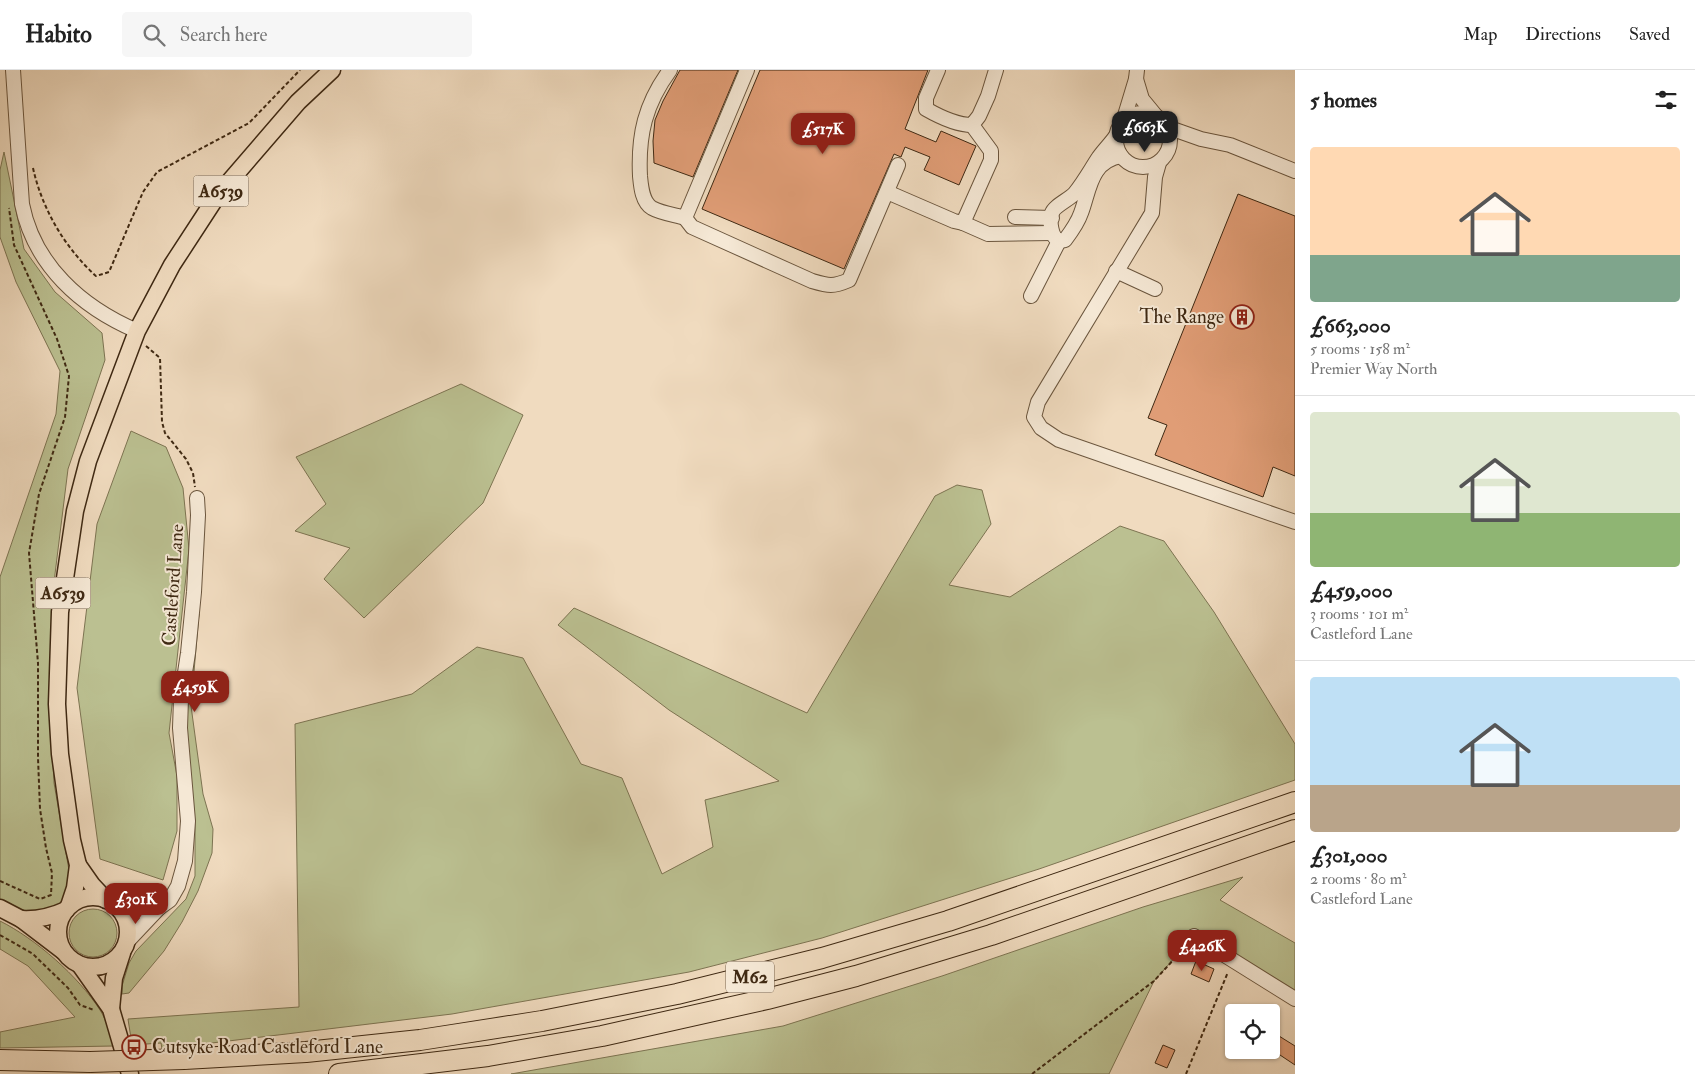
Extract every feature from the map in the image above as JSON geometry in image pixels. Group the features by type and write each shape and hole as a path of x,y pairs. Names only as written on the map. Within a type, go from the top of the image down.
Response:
{"highway":[{"name":"M62","path":"0,1060 90,1062 306,1052 420,1040 542,1021 677,994 822,958 948,920 1295,802"},
{"name":"M62","path":"339,1074 488,1056 602,1036 767,999 856,976 991,935 1295,830"}],"main road":[{"name":"A6539","path":"68,908 75,888 78,865 72,840 60,754 57,704 60,612 75,511 88,461 136,334 172,265 217,196 298,102 332,70"},
{"name":"A6539","path":"78,865 92,885 110,903"},
{"path":"21,919 33,920 51,917 86,898 95,898 110,903 123,914 128,937 103,1010"},
{"path":"0,908 21,919 80,965 92,968 103,965 115,959 124,948"},
{"path":"63,951 58,932 60,920 68,908"},
{"path":"80,965 103,1010 130,1074"}],"street":[{"path":"13,70 22,204 25,220 52,270 69,289 96,310 136,334"},
{"path":"670,70 654,96 643,123 640,141 640,184 644,198 650,208 685,218 692,227 812,281 829,286 838,285 849,280 898,165"},
{"path":"685,218 747,70"},
{"path":"938,70 926,98 926,109 935,115 963,125 972,126 991,151 991,160 963,223"},
{"path":"972,126 988,96 992,71"},
{"path":"1137,75 1142,98 1167,127 1201,139 1230,145 1295,171"},
{"path":"1123,122 1137,75"},
{"path":"1031,296 1056,237 1052,218 1055,208 1067,201 1076,192 1116,136 1123,122 1130,116 1139,113 1148,113 1156,116"},
{"path":"1116,136 1118,149 1121,156 1127,162 1139,167 1150,166 1159,163 1170,148 1171,139 1167,127"},
{"path":"1170,148 1185,142 1201,139"},
{"path":"887,192 988,234 1056,237 1065,240 1080,216 1089,184 1100,166 1109,159 1121,156"},
{"path":"1159,163 1152,214 1038,402 1034,417 1041,428 1059,440 1295,522"},
{"path":"1139,167 1149,181 1154,194"},
{"path":"1015,217 1052,218"},
{"path":"1116,271 1155,289"},
{"name":"Castleford Lane","path":"124,948 159,908 170,900 178,886 185,861 188,821 180,728 181,699 188,654 194,592 198,516 197,498"},
{"path":"110,903 141,911 159,908"},
{"path":"1194,936 1295,999"}],"path":[{"path":"20,161 32,164 37,187 51,218 63,239 82,264 96,276 109,272 143,192 157,172 249,123 300,70"},
{"path":"0,881 40,899 51,895 52,872 40,808 38,663 29,553 39,494 65,417 68,376 57,339 14,245 9,203"},
{"path":"136,334 160,358 165,433 186,458 193,473 197,498"},
{"path":"0,934 33,954 68,988 80,1006 103,1010"},
{"path":"1032,1074 1154,981 1194,936"},
{"path":"1186,1074 1232,960"}],"green space":[{"path":"4,152 24,249 55,292 102,333 105,360 68,469 54,582 50,698 54,783 71,882 63,905 35,916 0,903 0,577 56,414 60,371 16,282 0,237 0,170"},
{"path":"461,384 523,415 483,503 364,618 324,579 350,548 295,531 326,504 296,457"},
{"path":"131,431 166,447 183,488 189,549 169,733 177,776 177,831 163,880 100,859 77,688 97,524"},
{"path":"957,485 982,490 991,524 949,585 1010,597 1120,526 1164,541 1214,612 1295,744 1295,780 1039,869 822,938 689,972 452,1014 162,1049 161,1043 132,1045 128,1019 299,1007 295,724 412,694 477,647 523,658 581,764 622,778 662,874 713,847 705,800 779,781 669,710 558,625 574,608 807,713 935,496"},
{"path":"199,614 191,706 203,794 213,829 212,853 198,891 164,951 129,993 122,994 122,986 129,963 136,951 186,899 195,876 195,823 185,728 188,687"},
{"path":"1243,877 1220,900 1295,943 1295,1002 1194,936 1154,981 1109,1074 511,1074 783,1026 942,976 1143,907"},
{"path":"88,909 98,909 110,916 117,928 117,938 110,950 98,957 88,957 80,953 73,946 69,938 69,928 73,920 80,913"},
{"path":"0,921 42,948 80,984 102,1014 114,1046 0,1048 0,1032 75,1017 28,966 0,949"}],"building":[{"path":"680,70 738,70 693,177 654,163 653,141 655,120"},
{"path":"760,70 928,70 905,129 936,142 941,131 976,146 959,185 924,170 930,157 905,147 901,157 894,154 844,269 702,209"},
{"name":"The Range","path":"1238,194 1295,216 1295,476 1273,467 1263,497 1155,455 1167,425 1148,418"},
{"path":"1196,961 1214,969 1209,982 1191,974"},
{"path":"1280,1037 1295,1046 1295,1065 1280,1055"},
{"path":"1163,1045 1175,1050 1167,1068 1155,1063"}],"place":[{"name":"The Range","path":"1242,317"},
{"name":"Cutsyke Road Castleford Lane","path":"134,1047"}]}
